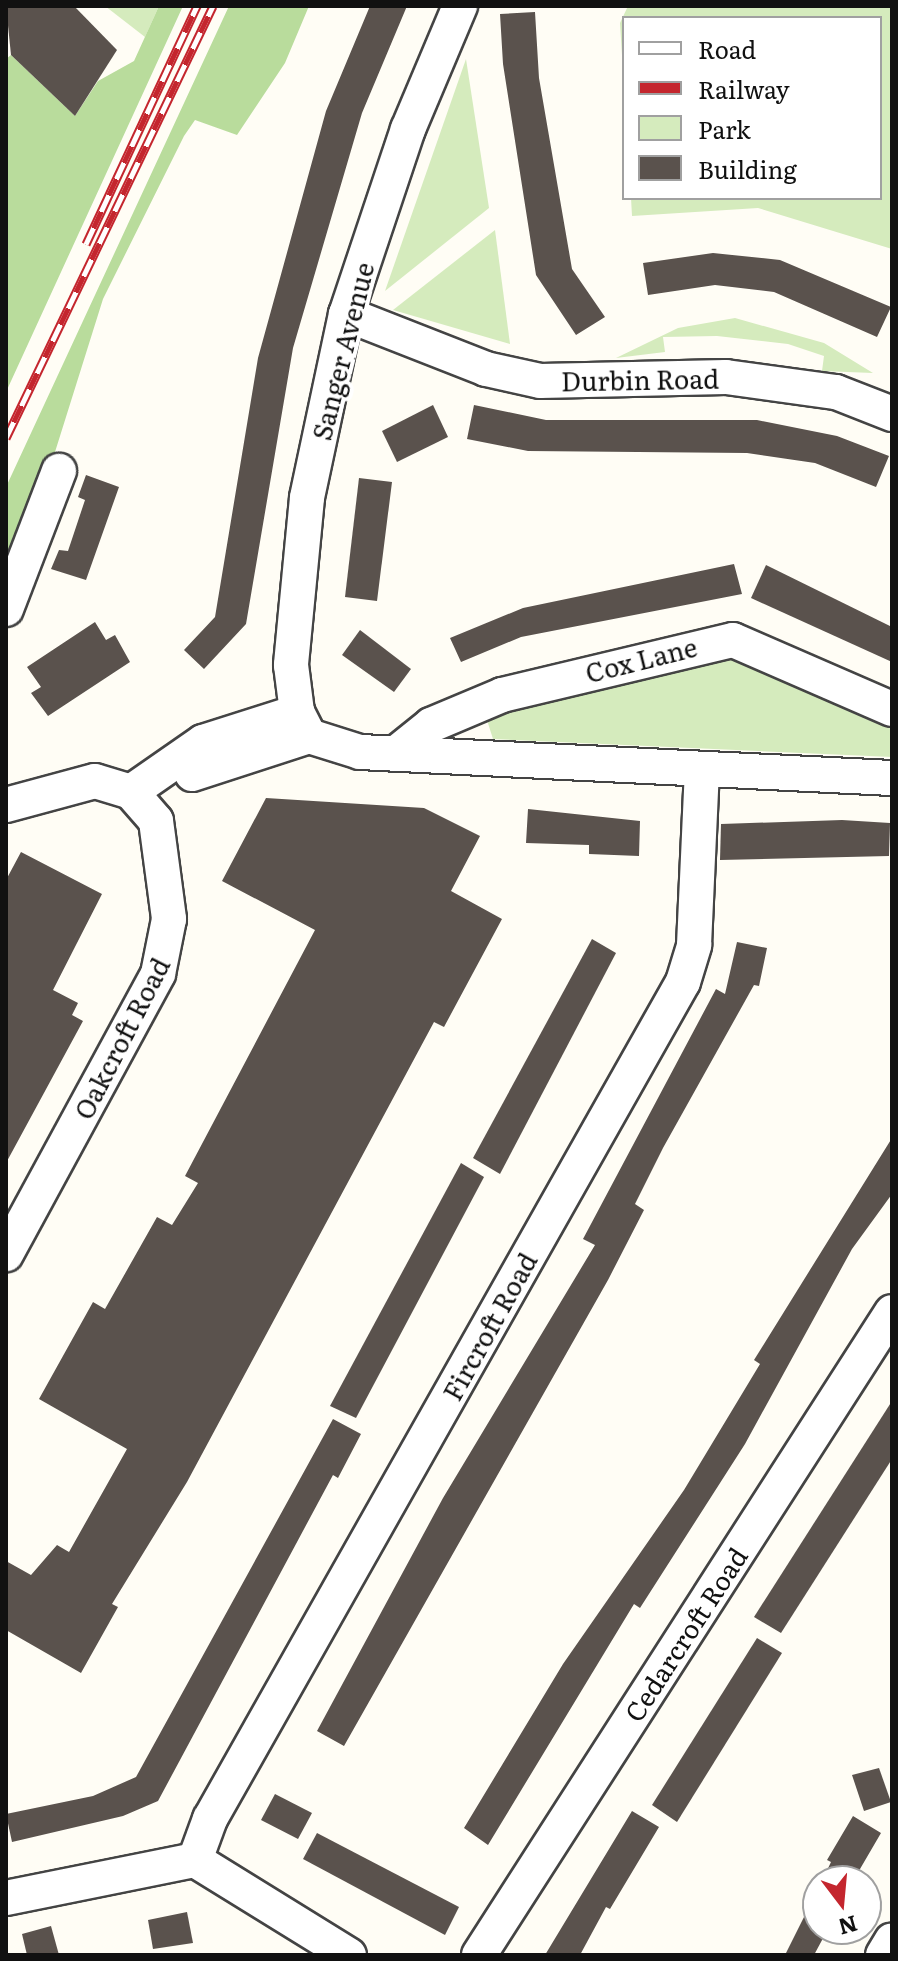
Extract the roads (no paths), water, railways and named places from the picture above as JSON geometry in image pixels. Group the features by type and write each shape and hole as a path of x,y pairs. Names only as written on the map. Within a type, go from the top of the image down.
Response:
{"street":[{"name":"Sanger Avenue","path":"303,724 291,665 307,498 346,314 408,129 460,6"},
{"name":"Durbin Road","path":"346,314 486,369 540,381 726,377 836,392 892,414"},
{"path":"6,609 59,471"},
{"name":"Cox Lane","path":"395,754 431,725 502,695 733,640 892,709"},
{"path":"6,805 95,781 140,800 203,742 303,724 337,749 892,778"},
{"name":"Fircroft Road","path":"195,1860 210,1819 683,982 694,945 702,770"},
{"name":"Oakcroft Road","path":"6,1254 145,1000 167,947 168,892 140,800"},
{"name":"Cedarcroft Road","path":"479,1955 892,1312"},
{"path":"6,1898 195,1860 349,1955"},
{"path":"883,1955 892,1940"}],"railway":[{"path":"86,244 197,6"},
{"path":"6,438 213,6"}]}
